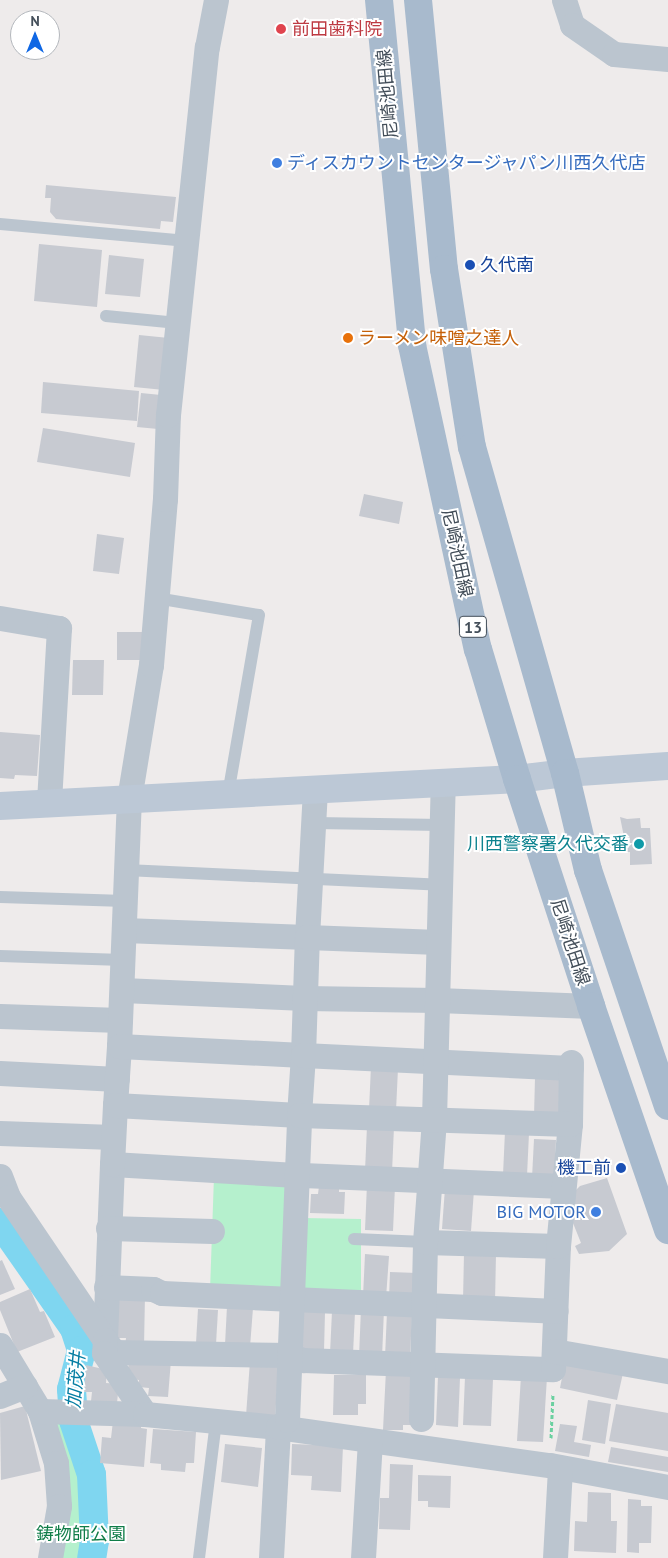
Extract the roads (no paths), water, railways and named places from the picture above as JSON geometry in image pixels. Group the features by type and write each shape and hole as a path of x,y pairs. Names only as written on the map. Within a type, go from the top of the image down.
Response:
{"main road":[{"name":"尼崎池田線","path":"379,0 412,345 478,649 517,779 591,1006 668,1230"},
{"path":"418,0 444,269 472,446 565,773 588,870 668,1106"}],"street":[{"path":"145,1414 104,1353 108,1228 122,990 129,799 152,665 165,499 168,415 207,47 216,0"},
{"path":"564,0 572,25 614,54 668,59"},
{"path":"0,618 58,628 50,804"},
{"path":"0,806 315,788 517,779 565,773 668,766"},
{"path":"422,1419 425,1242 434,1119 443,782"},
{"path":"271,1558 278,1427 287,1420 296,1176 307,937 315,823 315,788"},
{"path":"124,930 438,942"},
{"path":"122,990 304,998 437,1000 591,1006"},
{"path":"0,1016 120,1020"},
{"path":"119,1046 436,1060 444,1063 571,1065 570,1124 558,1246 553,1360"},
{"path":"0,1073 117,1079"},
{"path":"115,1105 300,1115 570,1124"},
{"path":"0,1133 113,1138"},
{"path":"112,1164 296,1176 563,1186"},
{"path":"0,1176 8,1196 114,1352 289,1355 302,1360 423,1365 553,1360 668,1371"},
{"path":"108,1228 212,1231"},
{"path":"425,1242 558,1246"},
{"path":"106,1287 153,1288 162,1293 292,1297 309,1300 556,1310"},
{"path":"0,1345 40,1411 56,1462 58,1498 56,1529 50,1558"},
{"path":"0,1396 25,1386"},
{"path":"40,1411 145,1414 278,1427 555,1466 668,1487"},
{"path":"364,1558 370,1440"},
{"path":"555,1466 555,1558"}],"lane":[{"path":"0,224 187,241"},
{"path":"106,316 178,323"},
{"path":"156,598 260,615 228,794"},
{"path":"315,823 442,825"},
{"path":"126,870 440,885"},
{"path":"0,897 125,901"},
{"path":"0,956 123,960"},
{"path":"354,1239 425,1242"},
{"path":"199,1558 216,1422"}],"waterway":[{"name":"加茂井","path":"0,1222 74,1328 81,1350 71,1389 73,1420 91,1474 94,1540 91,1558"}],"place":[{"name":"前田歯科院","path":"281,29"},
{"name":"ディスカウントセンタージャパン川西久代店","path":"277,163"},
{"name":"久代南","path":"470,265"},
{"name":"ラーメン味噌之達人","path":"348,338"},
{"name":"川西警察署久代交番","path":"639,844"},
{"name":"機工前","path":"621,1168"},
{"name":"BIG MOTOR","path":"596,1212"}],"park label":[{"name":"鋳物師公園","path":"81,1534"}]}
